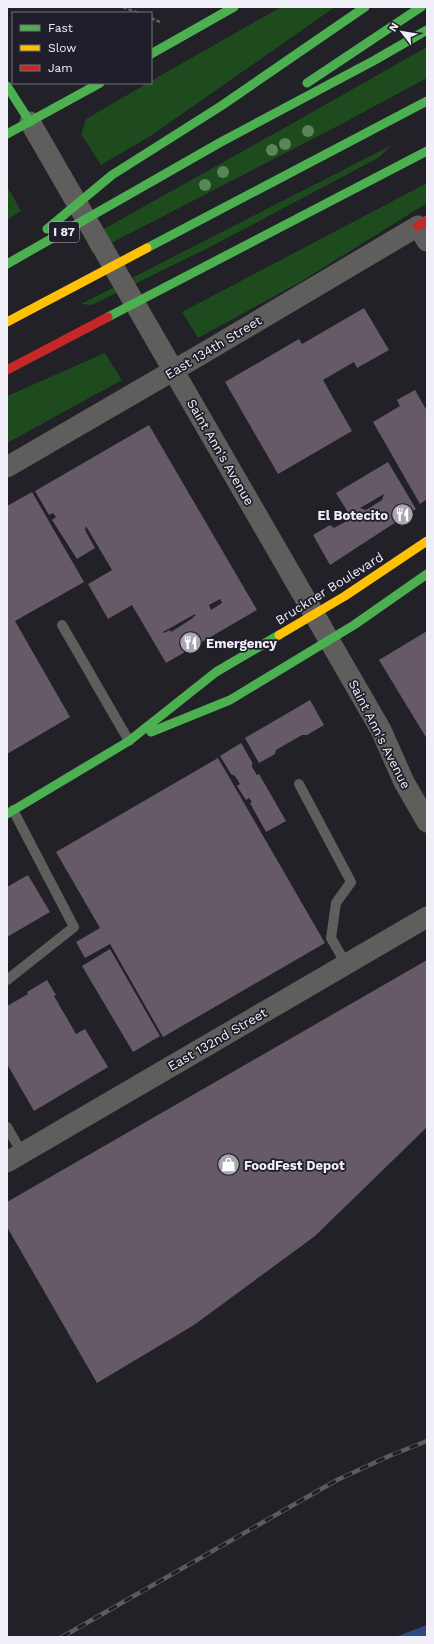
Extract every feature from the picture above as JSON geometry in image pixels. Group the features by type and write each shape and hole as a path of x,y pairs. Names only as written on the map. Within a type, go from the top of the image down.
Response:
{"main road":[{"path":"152,53 234,7"},
{"path":"7,264 112,175 215,110 366,7"},
{"path":"300,88 421,7"},
{"path":"221,142 375,60 427,30"},
{"path":"7,134 98,84"},
{"name":"Saint Ann's Avenue","path":"7,86 30,122"},
{"path":"221,142 287,97"},
{"path":"7,322 180,232 423,102"},
{"name":"I 87","path":"7,264 221,142"},
{"path":"7,370 427,151"},
{"name":"Bruckner Boulevard","path":"10,812 129,741 216,672 345,596 427,541"},
{"name":"Bruckner Boulevard","path":"129,741 230,700 377,610 427,574"}],"street":[{"name":"Saint Ann's Avenue","path":"30,122 328,641 381,730 404,782 427,822"},
{"name":"East 134th Street","path":"7,466 424,229"},
{"name":"East 132nd Street","path":"14,1157 427,917"}],"lane":[{"path":"62,625 129,741"},
{"path":"299,784 351,882 336,903 331,938 346,964"},
{"path":"7,980 74,926 10,812"},
{"path":"7,1127 14,1157"}],"path":[{"path":"123,7 136,12"}],"green space":[{"path":"281,7 335,7 152,135 101,165 81,134 86,119 146,84 152,84 152,80"},
{"path":"427,47 427,78 332,129 92,253 86,239"},
{"path":"392,145 378,158 210,247 92,305 81,304"},
{"path":"427,183 427,203 302,281 198,338 182,312"},
{"path":"7,186 21,211 7,220"},
{"path":"105,353 122,380 7,443 7,396"}],"water":[{"path":"427,1625 427,1637 395,1637"}],"building":[{"path":"364,308 389,350 357,368 354,362 323,380 352,431 278,474 225,382 299,339 302,344"},
{"path":"415,390 427,411 427,499 420,504 373,422 400,406 397,400"},
{"path":"149,425 257,610 166,663 132,605 108,619 88,584 112,570 86,526 85,530 95,548 77,559 52,520 56,517 53,513 49,515 35,491","holes":["220,599 222,603 211,610 209,605","195,614 196,615 193,618 171,632 170,630 164,633 163,632"]},
{"path":"388,462 416,509 330,565 313,535 330,525 334,528 345,522 349,514 336,493","holes":["384,494 382,500 366,510 360,508"]},
{"path":"32,492 84,582 15,621 70,717 7,754 7,506"},
{"path":"427,631 427,739 379,660"},
{"path":"310,700 324,725 307,735 302,735 276,750 275,754 259,763 245,738"},
{"path":"241,743 252,762 252,767 257,775 259,774 286,821 266,832 250,803 252,802 249,798 246,800 237,786 240,784 235,776 231,774 220,756"},
{"path":"218,758 325,943 163,1037 110,944 85,958 76,942 100,928 56,852"},
{"path":"28,875 50,912 7,937 7,887"},
{"path":"110,949 160,1036 133,1052 82,966"},
{"name":"FoodFest Depot","path":"427,960 427,1126 425,1129 315,1236 194,1325 97,1383 7,1227 7,1202"},
{"path":"47,980 56,995 54,996 76,1034 85,1029 108,1067 34,1111 7,1064 7,1006 28,994 27,992"}],"railway":[{"path":"62,1637 337,1480 389,1456 427,1441"}],"traffic: fast":[{"path":"152,53 234,7"},
{"path":"47,229 112,175 221,106 365,7"},
{"path":"307,83 421,7"},
{"path":"7,264 221,142 375,60 427,30"},
{"path":"7,134 98,84"},
{"path":"7,86 30,122"},
{"path":"147,248 427,101"},
{"path":"108,317 427,151"},
{"path":"151,732 230,700 354,625 427,574"},
{"path":"7,814 129,741 216,672 279,635"}],"traffic: slow":[{"path":"7,322 147,248"},
{"path":"279,635 345,596 427,541"}],"traffic: jam":[{"path":"418,226 427,220"},
{"path":"7,370 108,317"}],"place":[{"name":"El Botecito","path":"403,515"},
{"name":"Emergency","path":"191,643"},
{"name":"FoodFest Depot","path":"229,1165"}]}
